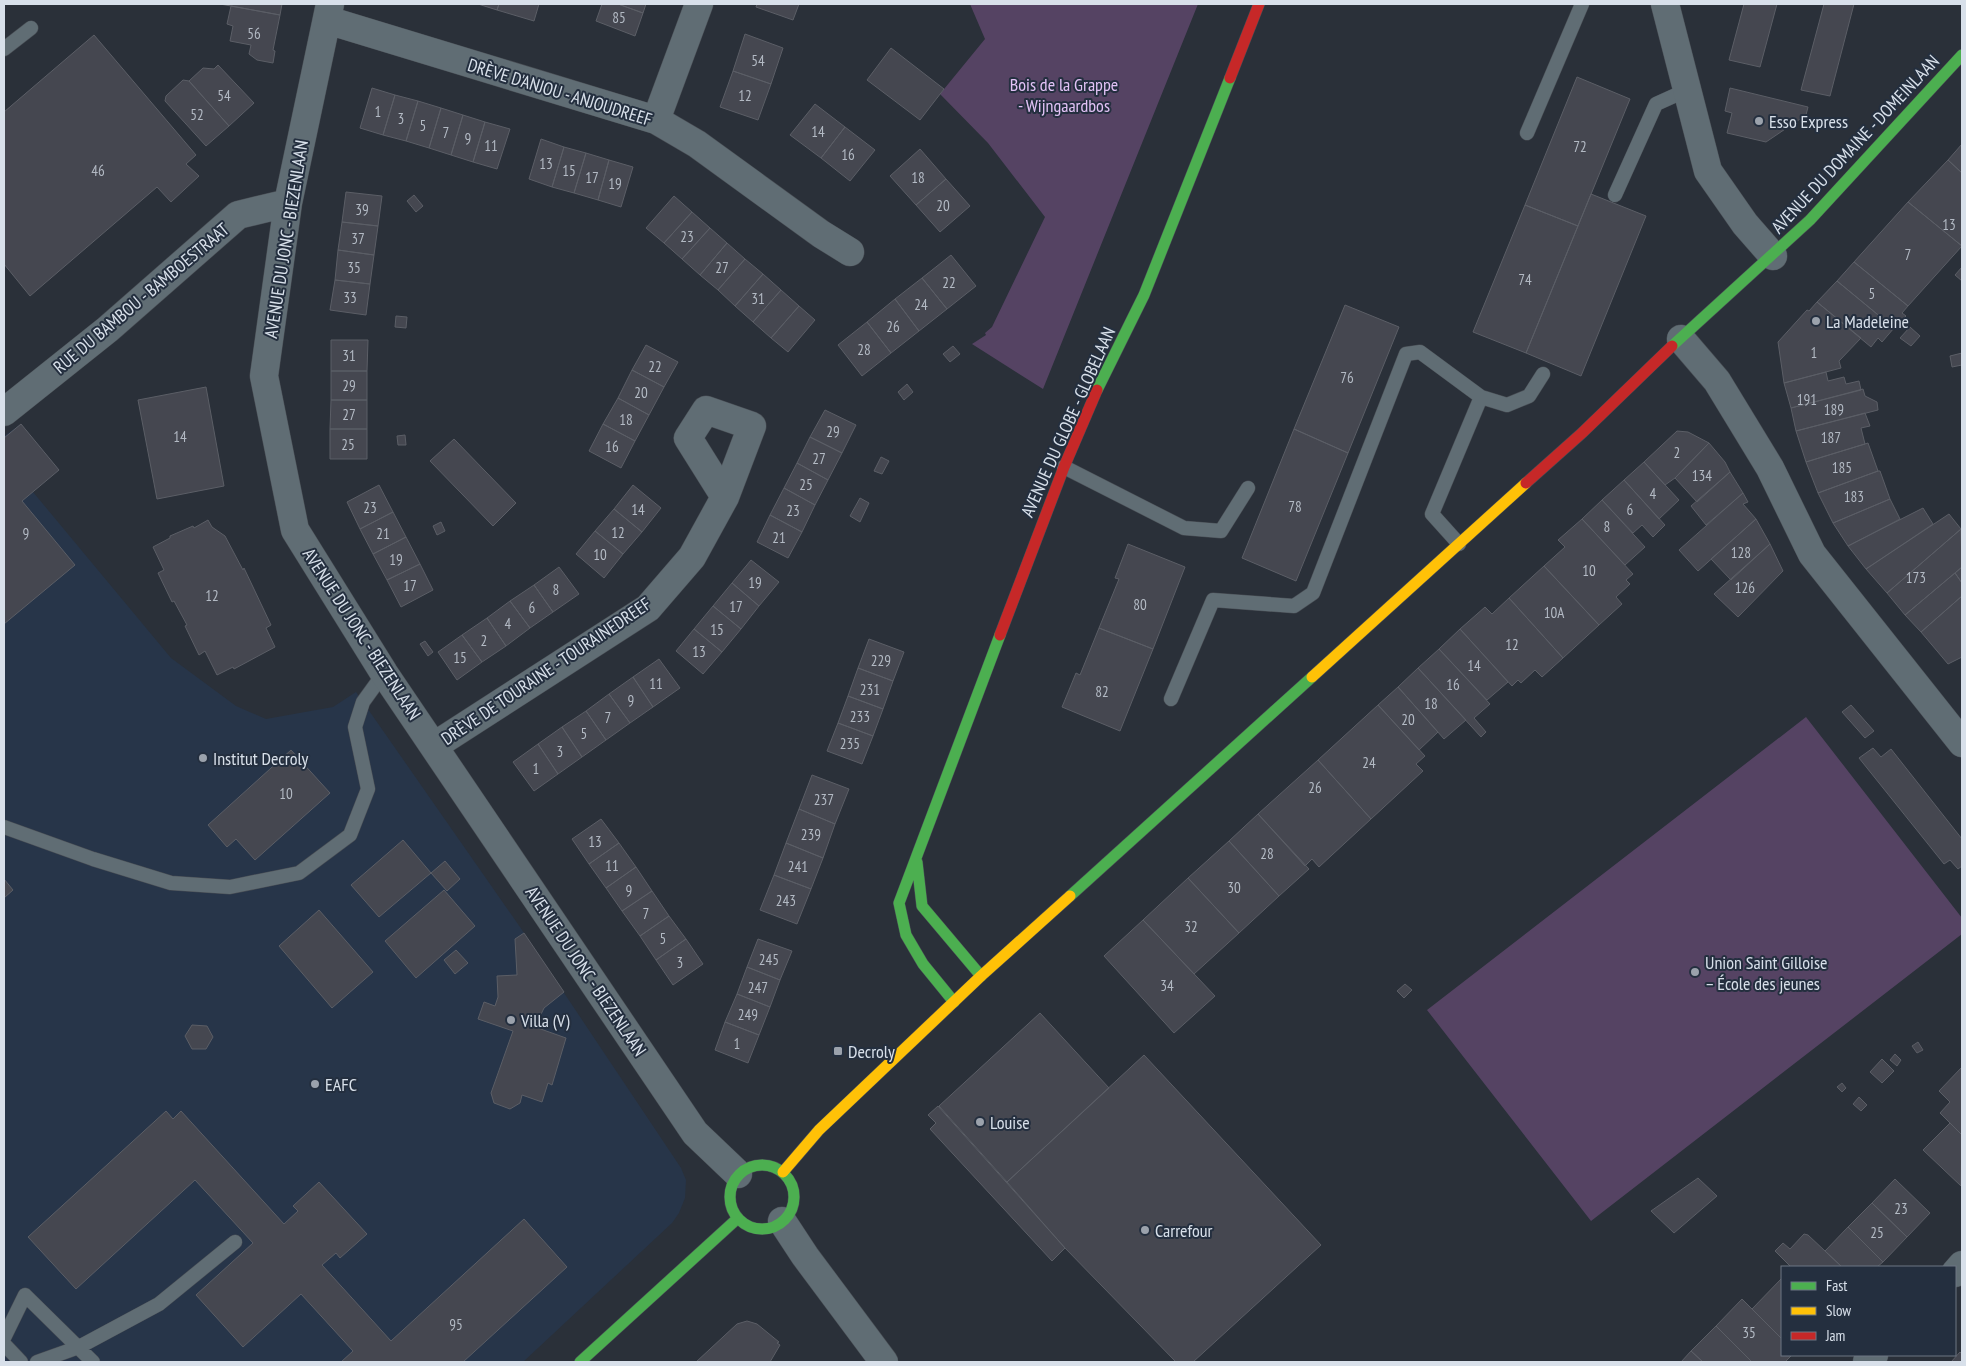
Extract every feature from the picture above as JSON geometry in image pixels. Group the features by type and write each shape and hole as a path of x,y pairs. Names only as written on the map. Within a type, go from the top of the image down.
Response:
{"street":[{"path":"656,120 700,4"},
{"name":"AVENUE DU GLOBE - GLOBELAAN","path":"954,1002 923,964 906,935 899,903 1064,467 1102,379 1144,295 1259,4"},
{"path":"1665,4 1708,171 1745,224 1773,256"},
{"name":"DRÈVE D'ANJOU - ANJOUDREEF","path":"329,12 656,120 697,144 821,234 850,252"},
{"name":"AVENUE DU JONC - BIEZENLAAN","path":"329,12 288,202 264,376 295,530 384,674 695,1133 738,1174"},
{"name":"AVENUE DU DOMAINE - DOMEINLAAN","path":"783,1172 819,1130 981,976 1582,433 1633,382 1773,256 1810,220 1962,55"},
{"name":"RUE DU BAMBOU - BAMBOESTRAAT","path":"4,412 108,329 238,215 288,202"},
{"path":"1681,339 1717,381 1770,468 1812,554 1959,731"},
{"name":"DRÈVE DE TOURAINE - TOURAINEDREEF","path":"434,746 648,608 692,557 725,497"},
{"name":"AVENUE DU GLOBE - GLOBELAAN","path":"916,858 922,906 981,976"},
{"path":"760,1164 772,1166 783,1172 791,1183 794,1197 791,1210 782,1221 770,1228 758,1229 747,1225 738,1218 732,1208 730,1196 732,1185 738,1174 748,1167 760,1164"},
{"path":"580,1362 738,1218"},
{"path":"782,1221 805,1256 884,1362"}],"lane":[{"path":"1527,133 1582,4"},
{"path":"4,49 31,28"},
{"path":"1615,195 1656,104 1687,90"},
{"path":"1171,699 1213,600 1294,606 1313,593 1406,354 1420,352 1481,397 1507,405 1529,396 1544,374"},
{"path":"1459,544 1432,514 1481,397"},
{"path":"1064,467 1184,528 1221,531 1248,488"},
{"path":"4,827 93,859 171,883 230,887 299,873 350,835 368,790 355,727 363,702 384,674"},
{"path":"37,1362 79,1347 159,1304 235,1242"},
{"path":"4,1338 25,1295 93,1362"},
{"path":"4,1344 21,1362"}],"shaded area":[{"name":"EAFC","path":"21,424 59,470 33,492 171,658 236,706 266,719 333,707 356,692 520,927 681,1168 686,1180 685,1198 679,1213 672,1223 523,1362 4,1362 4,436"}],"green space":[{"name":"Bois de la Grappe - Wijngaardbos","path":"970,4 1198,4 1043,389 972,344 986,335 985,333 992,327 1045,217 988,143 940,94 985,39"},
{"name":"Union Saint Gilloise – École des jeunes","path":"1806,717 1962,918 1962,934 1591,1221 1427,1010"}],"building":[{"path":"220,4 282,4 280,15"},
{"path":"478,4 499,4 497,10"},
{"path":"499,4 539,4 534,21 497,10"},
{"path":"602,4 618,4 643,13 635,36 596,21"},
{"path":"618,4 646,4 643,13"},
{"path":"757,4 799,4 793,20 756,7"},
{"path":"1744,4 1777,4 1760,67 1729,60"},
{"path":"1824,4 1854,4 1830,96 1801,90"},
{"path":"231,6 280,15 273,50 275,51 273,63 257,60 249,54 251,45 230,41 233,26 227,24"},
{"path":"745,34 783,48 771,84 733,71"},
{"path":"94,35 196,155 186,164 199,176 171,202 157,187 30,296 4,264 4,112"},
{"path":"891,48 944,89 920,120 867,80"},
{"path":"218,65 254,103 229,126 189,81 203,68 214,69"},
{"path":"733,71 771,84 758,120 720,107"},
{"path":"1577,77 1630,99 1578,226 1525,205"},
{"path":"183,80 189,81 229,126 206,146 165,101 166,96"},
{"path":"372,88 395,95 383,135 360,128"},
{"path":"1730,88 1808,107 1806,115 1766,142 1727,133 1732,113 1725,111"},
{"path":"395,95 418,101 406,141 383,135"},
{"path":"418,101 441,108 429,148 406,141"},
{"path":"815,104 845,127 821,158 790,135"},
{"path":"441,108 463,115 451,155 429,148"},
{"path":"463,115 485,122 473,162 451,155"},
{"path":"485,122 510,129 497,169 473,162"},
{"path":"845,127 875,150 850,181 821,158"},
{"path":"541,139 564,147 552,187 529,179"},
{"path":"1962,144 1962,173 1948,160"},
{"path":"564,147 586,153 574,193 552,187"},
{"path":"920,149 946,179 916,205 890,176"},
{"path":"586,153 609,160 598,200 574,193"},
{"path":"609,160 633,167 621,207 598,200"},
{"path":"1948,160 1962,173 1962,246 1908,202"},
{"path":"946,179 970,206 940,232 916,205"},
{"path":"346,192 382,196 378,226 342,222"},
{"path":"1591,194 1646,216 1581,376 1526,353"},
{"path":"414,195 423,206 416,212 407,201"},
{"path":"674,196 692,212 664,243 646,228"},
{"path":"1908,202 1962,246 1908,306 1854,262"},
{"path":"1525,205 1578,226 1526,353 1473,332"},
{"path":"692,212 710,228 682,259 664,243"},
{"path":"342,222 378,226 374,255 338,250"},
{"path":"710,228 727,243 700,275 682,259"},
{"path":"727,243 745,259 718,290 700,275"},
{"path":"338,250 374,255 370,284 335,280"},
{"path":"951,255 976,286 947,309 922,278"},
{"path":"745,259 763,274 735,306 718,290"},
{"path":"1854,262 1908,306 1902,313 1906,316 1894,328 1837,281"},
{"path":"1962,267 1962,281 1955,275"},
{"path":"763,274 781,290 753,322 735,306"},
{"path":"922,278 947,309 919,331 895,299"},
{"path":"335,280 370,284 366,315 330,310"},
{"path":"1837,281 1894,328 1882,342 1878,338 1871,347 1817,302"},
{"path":"781,290 799,306 771,338 753,322"},
{"path":"895,299 919,331 891,353 867,322"},
{"path":"1817,302 1861,338 1839,361 1841,368 1784,383 1778,342 1807,310 1809,311"},
{"path":"1345,305 1399,327 1348,453 1294,429"},
{"path":"799,306 815,320 788,352 771,338"},
{"path":"396,316 407,317 406,328 395,327"},
{"path":"867,322 891,353 862,376 838,345"},
{"path":"1910,327 1920,336 1911,346 1900,338"},
{"path":"331,340 368,340 367,371 331,371"},
{"path":"646,345 678,362 664,387 632,370"},
{"path":"953,346 960,354 950,362 943,354"},
{"path":"1962,353 1962,365 1952,367 1950,356"},
{"path":"632,370 664,387 649,415 618,398"},
{"path":"331,371 367,371 367,400 331,400"},
{"path":"1826,372 1828,381 1844,377 1846,384 1859,381 1861,390 1791,408 1784,383"},
{"path":"907,384 913,392 904,400 898,392"},
{"path":"206,387 224,486 157,499 138,400"},
{"path":"1863,389 1865,396 1877,402 1878,410 1796,431 1791,408"},
{"path":"618,398 649,415 635,441 603,424"},
{"path":"331,400 367,400 367,429 330,429"},
{"path":"825,410 856,425 842,453 810,437"},
{"path":"1865,413 1870,426 1861,428 1865,444 1806,462 1796,431"},
{"path":"21,424 59,470 22,501 75,565 4,624 4,438"},
{"path":"603,424 635,441 621,468 589,451"},
{"path":"330,429 367,429 367,459 330,459"},
{"path":"1294,429 1348,453 1296,581 1242,558"},
{"path":"1677,431 1688,432 1709,443 1675,478 1665,485 1644,462"},
{"path":"405,435 406,445 398,445 397,436"},
{"path":"810,437 842,453 828,480 797,463"},
{"path":"454,439 516,503 493,526 430,461"},
{"path":"1709,443 1725,462 1730,472 1697,502 1675,478"},
{"path":"1868,443 1878,471 1818,493 1806,462"},
{"path":"881,457 889,461 882,474 874,471"},
{"path":"1644,462 1679,500 1659,519 1624,480"},
{"path":"797,463 828,480 815,505 784,488"},
{"path":"1880,471 1890,499 1833,523 1818,493"},
{"path":"1730,472 1743,493 1706,525 1691,506"},
{"path":"1624,480 1665,525 1653,537 1642,525 1633,533 1602,500"},
{"path":"379,485 393,512 360,529 347,502"},
{"path":"633,485 661,508 642,532 614,509"},
{"path":"784,488 815,505 802,532 770,515"},
{"path":"1743,493 1748,502 1743,504 1756,519 1698,571 1679,550"},
{"path":"860,498 869,503 860,522 850,516"},
{"path":"1890,499 1900,519 1848,546 1833,523"},
{"path":"1602,500 1645,547 1625,565 1582,519"},
{"path":"1923,508 1933,524 1866,569 1848,546"},
{"path":"614,509 642,532 623,554 595,531"},
{"path":"393,512 406,537 373,554 360,529"},
{"path":"1949,514 1961,529 1887,593 1866,569"},
{"path":"770,515 802,532 788,558 757,542"},
{"path":"1582,519 1633,574 1626,580 1630,584 1616,597 1622,604 1599,625 1544,566 1565,547 1558,540"},
{"path":"1756,519 1770,544 1731,580 1711,559"},
{"path":"208,520 212,527 225,536 243,570 244,568 271,625 266,628 275,647 234,669 233,667 217,675 205,651 199,655 185,626 187,625 174,601 172,602 158,573 164,570 153,547 170,538 170,536 193,526 194,528"},
{"path":"441,522 445,531 437,535 433,526"},
{"path":"1961,529 1962,567 1905,615 1887,593"},
{"path":"595,531 623,554 604,578 576,554"},
{"path":"406,537 420,564 387,580 373,554"},
{"path":"1128,544 1185,567 1153,649 1099,628 1119,579 1115,578"},
{"path":"1770,544 1783,571 1738,617 1714,594"},
{"path":"751,560 779,582 759,606 732,583"},
{"path":"420,564 433,590 401,607 387,580"},
{"path":"1544,566 1599,625 1563,658 1509,598"},
{"path":"559,567 579,594 553,612 534,585"},
{"path":"1962,567 1962,583 1955,573"},
{"path":"1955,573 1962,583 1962,596 1921,632 1905,615"},
{"path":"732,583 759,606 741,629 713,606"},
{"path":"534,585 553,612 530,628 510,601"},
{"path":"1962,596 1962,657 1948,664 1921,632"},
{"path":"1509,598 1563,658 1542,677 1535,670 1521,683 1518,680 1512,686 1460,629 1485,607 1492,614"},
{"path":"510,601 530,628 506,646 487,618"},
{"path":"713,606 741,629 722,652 694,629"},
{"path":"487,618 506,646 482,662 462,635"},
{"path":"1099,628 1153,649 1120,731 1062,707 1076,673 1080,675"},
{"path":"694,629 722,652 703,674 676,651"},
{"path":"1460,629 1508,682 1487,700 1439,649"},
{"path":"462,635 482,662 457,680 438,652"},
{"path":"869,639 904,652 893,681 858,668"},
{"path":"425,641 433,652 428,656 420,644"},
{"path":"1439,649 1490,704 1474,718 1486,732 1481,737 1418,668"},
{"path":"659,659 680,688 653,707 633,677"},
{"path":"858,668 893,681 883,709 848,696"},
{"path":"1418,668 1466,720 1444,739 1398,687"},
{"path":"633,677 653,707 630,723 609,694"},
{"path":"1398,687 1438,732 1419,750 1378,705"},
{"path":"609,694 630,723 606,740 586,711"},
{"path":"848,696 883,709 873,736 838,723"},
{"path":"1378,705 1425,756 1416,764 1423,771 1371,819 1318,760"},
{"path":"1851,705 1874,731 1865,738 1842,712"},
{"path":"586,711 606,740 582,757 562,727"},
{"path":"838,723 873,736 862,764 827,751"},
{"path":"562,727 582,757 558,774 538,744"},
{"path":"538,744 558,774 534,791 513,762"},
{"path":"1873,748 1881,757 1891,749 1962,839 1962,866 1958,869 1950,860 1944,864 1859,758"},
{"path":"291,750 330,793 255,860 236,839 227,847 208,825"},
{"path":"1318,760 1371,819 1319,867 1312,859 1305,866 1258,814"},
{"path":"812,775 849,789 835,824 799,809"},
{"path":"799,809 835,824 823,858 786,843"},
{"path":"1258,814 1309,869 1279,896 1229,841"},
{"path":"601,819 619,843 589,864 572,839"},
{"path":"403,840 431,873 379,917 351,885"},
{"path":"1229,841 1279,896 1239,933 1188,878"},
{"path":"619,843 636,867 606,888 589,864"},
{"path":"786,843 823,858 811,889 774,875"},
{"path":"445,861 460,879 447,891 431,873"},
{"path":"636,867 652,891 622,911 606,888"},
{"path":"774,875 811,889 797,924 760,910"},
{"path":"1188,878 1239,933 1194,974 1143,920"},
{"path":"4,879 13,890 4,898"},
{"path":"444,890 475,926 416,978 385,941"},
{"path":"652,891 669,916 640,936 622,911"},
{"path":"319,910 373,972 332,1008 279,946"},
{"path":"669,916 686,939 656,960 640,936"},
{"path":"1143,920 1215,996 1174,1033 1104,956"},
{"name":"Villa (V)","path":"524,933 564,992 544,1008 535,1027 566,1038 552,1085 548,1083 542,1102 522,1095 520,1103 510,1109 494,1103 491,1093 513,1031 478,1019 484,1002 495,1006 498,997 497,976 517,975 515,939"},
{"path":"686,939 703,964 673,985 656,960"},
{"path":"758,939 792,951 780,980 747,967"},
{"path":"456,950 468,963 455,974 444,960"},
{"path":"747,967 780,980 770,1007 737,994"},
{"path":"1405,984 1412,990 1404,998 1397,991"},
{"path":"737,994 770,1007 759,1035 725,1022"},
{"path":"1040,1013 1109,1088 1007,1182 939,1106"},
{"path":"725,1022 759,1035 748,1063 715,1050"},
{"path":"192,1025 207,1026 213,1037 206,1049 192,1049 185,1036"},
{"path":"1918,1042 1923,1050 1917,1053 1912,1046"},
{"path":"1895,1054 1901,1060 1897,1066 1890,1060"},
{"path":"1144,1055 1321,1245 1193,1362 1176,1362 1065,1248 1007,1182"},
{"path":"1882,1059 1894,1071 1882,1083 1870,1072"},
{"path":"1962,1067 1962,1135 1940,1113 1950,1102 1939,1091"},
{"path":"1842,1083 1846,1088 1842,1092 1837,1087"},
{"path":"1859,1097 1867,1105 1861,1111 1853,1104"},
{"path":"938,1106 1065,1248 1052,1261 930,1129 936,1123 928,1115"},
{"path":"166,1111 173,1119 181,1111 284,1224 298,1211 293,1206 319,1182 367,1234 340,1258 336,1253 322,1265 391,1341 524,1219 567,1267 463,1362 341,1362 353,1351 301,1294 243,1347 196,1295 253,1243 195,1180 76,1289 28,1237"},
{"path":"1950,1123 1962,1135 1961,1186 1923,1150"},
{"path":"1698,1178 1717,1196 1674,1233 1651,1211"},
{"path":"1895,1179 1930,1213 1907,1237 1872,1203"},
{"path":"1872,1203 1907,1237 1883,1262 1848,1227"},
{"path":"1848,1227 1883,1262 1878,1266 1841,1266 1825,1251"},
{"path":"1804,1234 1808,1235 1841,1266 1790,1266 1775,1251 1783,1243 1790,1249"},
{"path":"1781,1279 1781,1338 1752,1309"},
{"path":"1742,1299 1781,1338 1781,1356 1791,1356 1785,1362 1752,1362 1716,1326"},
{"path":"747,1321 757,1324 779,1342 777,1343 780,1345 770,1362 696,1362 737,1324"},
{"path":"1716,1326 1752,1362 1703,1362 1691,1351"},
{"path":"1691,1351 1703,1362 1681,1362"},
{"path":"1960,1352 1962,1354 1962,1362 1951,1362"}],"traffic: fast":[{"path":"1672,346 1810,220 1962,55"},
{"path":"1097,390 1144,295 1230,78"},
{"path":"954,1002 923,964 906,935 899,903 1000,635"},
{"path":"1070,896 1312,677"},
{"path":"917,862 922,906 981,976"},
{"path":"762,1165 780,1171 788,1179 794,1197 788,1215 780,1223 762,1229 744,1223 736,1215 730,1197 736,1179 744,1171 762,1165"},
{"path":"580,1362 738,1218"}],"traffic: slow":[{"path":"1312,677 1526,483"},
{"path":"783,1172 819,1130 981,976 1070,896"}],"traffic: jam":[{"path":"1230,78 1259,4"},
{"path":"1526,483 1582,433 1672,346"},
{"path":"1000,635 1064,467 1097,390"}],"place":[{"name":"Esso Express","path":"1759,121"},
{"name":"La Madeleine","path":"1816,321"},
{"name":"Institut Decroly","path":"203,758"},
{"name":"Union Saint Gilloise – École des jeunes","path":"1695,972"},
{"name":"Villa (V)","path":"511,1020"},
{"name":"Decroly","path":"838,1051"},
{"name":"EAFC","path":"315,1084"},
{"name":"Louise","path":"980,1122"},
{"name":"Carrefour","path":"1145,1230"}]}
